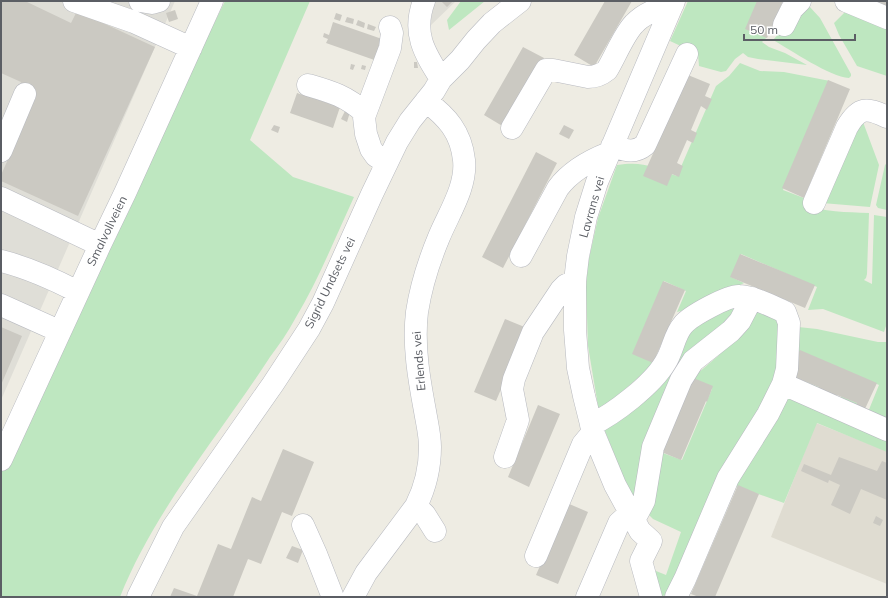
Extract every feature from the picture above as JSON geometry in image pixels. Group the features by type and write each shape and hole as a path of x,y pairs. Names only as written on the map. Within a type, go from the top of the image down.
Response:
{"street":[{"path":"74,1 134,22 191,48"},
{"path":"140,1 152,3 159,1"},
{"name":"Smalvollveien","path":"1,460 7,431 60,331 125,193 212,1"},
{"path":"424,1 419,20 420,39 425,52 441,79"},
{"name":"Sigrid Undsets vei","path":"138,597 173,526 309,329 323,303 372,194 410,121 441,79 460,60 476,40 492,24 520,1"},
{"path":"784,25 792,9 800,1"},
{"path":"846,1 887,18"},
{"path":"512,128 546,70 588,77 602,74 607,70 635,23 643,16 674,2"},
{"name":"Lavrans vei","path":"651,597 641,561 651,541 640,531 615,485 592,429 578,368 575,330 575,281 578,256 586,217 597,182 674,2"},
{"path":"387,164 376,156 371,149 364,124 365,113 390,48 392,33 390,28"},
{"path":"521,256 561,183 586,164 611,150 639,150 645,145 687,54"},
{"path":"308,85 348,99 365,113"},
{"path":"1,151 25,94"},
{"name":"Erlends vei","path":"353,597 366,573 416,506 421,496 426,476 430,450 416,348 417,314 423,279 438,238 462,184 464,160 458,136 452,124 426,101"},
{"path":"814,203 847,127 854,115 865,110 879,113 887,117"},
{"path":"1,198 100,245"},
{"path":"1,261 18,265 52,278 78,292"},
{"path":"505,456 518,420 512,389 516,373 533,332 561,290 566,285 575,281"},
{"path":"536,556 581,450 592,429 616,411 658,373 666,362 683,324 707,308 738,295 752,298 785,312 788,318 787,369 783,384 768,414 728,478 676,597"},
{"path":"587,597 619,523 632,517 644,501 653,447 680,380 693,361 740,322 752,298"},
{"path":"1,305 60,331"},
{"path":"783,384 887,430"},
{"path":"416,506 423,512 435,531"},
{"path":"303,525 316,554 331,596"}],"shaded area":[{"path":"1,1 175,1 1,400"},
{"path":"434,1 456,1 430,26"},
{"path":"816,423 887,451 887,584 771,537"}],"green space":[{"path":"225,1 310,1 250,140 293,177 354,197 319,275 292,324 169,503 134,565 120,597 1,597 1,463"},
{"path":"461,1 485,1 449,30 447,20"},
{"path":"688,1 758,1 747,29 767,37 762,42 769,47 785,53 807,65 758,59 748,57 743,53 735,59 726,71 721,72 699,66 698,54 670,41"},
{"path":"809,6 820,18 851,74 849,78 821,68 773,40"},
{"path":"849,8 887,24 887,76 857,66 839,35 834,23"},
{"path":"740,63 760,71 784,72 830,81 783,190 804,198 803,205 835,211 869,213 867,274 864,280 872,284 874,215 887,217 887,323 884,332 823,309 808,310 817,287 741,254 731,277 744,283 697,307 677,312 686,291 664,281 633,353 655,363 599,412 588,346 586,287 588,263 598,218 617,165 641,164 677,176 716,86 729,76"},
{"path":"863,122 879,165 870,207 822,203 846,139"},
{"path":"887,163 887,210 878,208 876,205 885,165"},
{"path":"745,300 708,345 635,501 622,474 603,426 684,333"},
{"path":"753,304 789,326 817,329 878,342 887,342 887,452 817,423 784,503 721,481 667,595 662,596 656,594 646,567 666,575 681,532 653,519 649,515 660,452 682,460 712,389 691,379 718,356","holes":["805,353 879,385 868,412 860,404 841,396 840,400 824,389 804,381 802,385 793,381"]}],"building":[{"path":"1,1 25,1 71,23 77,11 155,47 78,216 1,181 1,175 36,97 18,89 21,82 1,73"},
{"path":"441,1 453,1 447,7"},
{"path":"605,1 632,1 594,67 574,55"},
{"path":"757,1 783,1 767,38 745,29"},
{"path":"874,1 887,1 887,10"},
{"path":"175,10 178,19 169,22 166,13"},
{"path":"336,13 342,15 340,21 334,19"},
{"path":"347,17 354,19 353,24 345,22"},
{"path":"358,20 365,23 364,28 356,25"},
{"path":"333,22 382,39 380,62 326,43 328,39 323,37 324,33 329,35"},
{"path":"368,24 376,27 374,31 367,29"},
{"path":"523,47 544,58 504,127 484,115"},
{"path":"414,62 417,62 418,68 414,68"},
{"path":"351,64 355,65 353,70 350,69"},
{"path":"362,65 366,66 365,70 361,69"},
{"path":"688,75 710,84 705,96 712,99 707,110 701,106 691,130 697,133 693,143 687,140 677,163 683,166 679,177 672,174 667,186 643,176"},
{"path":"828,80 850,89 804,198 782,188"},
{"path":"297,93 303,95 304,93 307,96 340,107 333,128 290,113"},
{"path":"345,111 350,112 347,122 341,119"},
{"path":"274,125 280,127 278,133 271,130"},
{"path":"564,125 574,130 569,139 559,134"},
{"path":"536,152 557,163 503,268 482,257"},
{"path":"740,254 815,285 805,308 730,277"},
{"path":"663,281 685,290 653,363 632,354"},
{"path":"505,319 527,328 496,401 474,392"},
{"path":"1,327 22,336 1,385"},
{"path":"800,350 877,383 864,411 855,407 857,403 837,395 835,398 818,390 819,387 799,379 798,381 789,373"},
{"path":"691,377 713,386 681,460 659,451"},
{"path":"538,405 560,414 529,487 508,477"},
{"path":"283,449 314,462 292,516 282,512 261,564 248,559 233,597 170,597 174,588 197,596 218,544 231,549 252,497 261,501"},
{"path":"839,457 877,471 882,461 887,463 887,500 861,489 850,514 831,505 840,485 829,480 828,483 801,471 804,464 831,475"},
{"path":"738,485 759,494 715,597 699,597 691,594"},
{"path":"567,503 588,512 558,584 536,575"},
{"path":"876,516 883,520 880,526 873,523"},
{"path":"292,546 303,550 298,563 286,558"}]}
